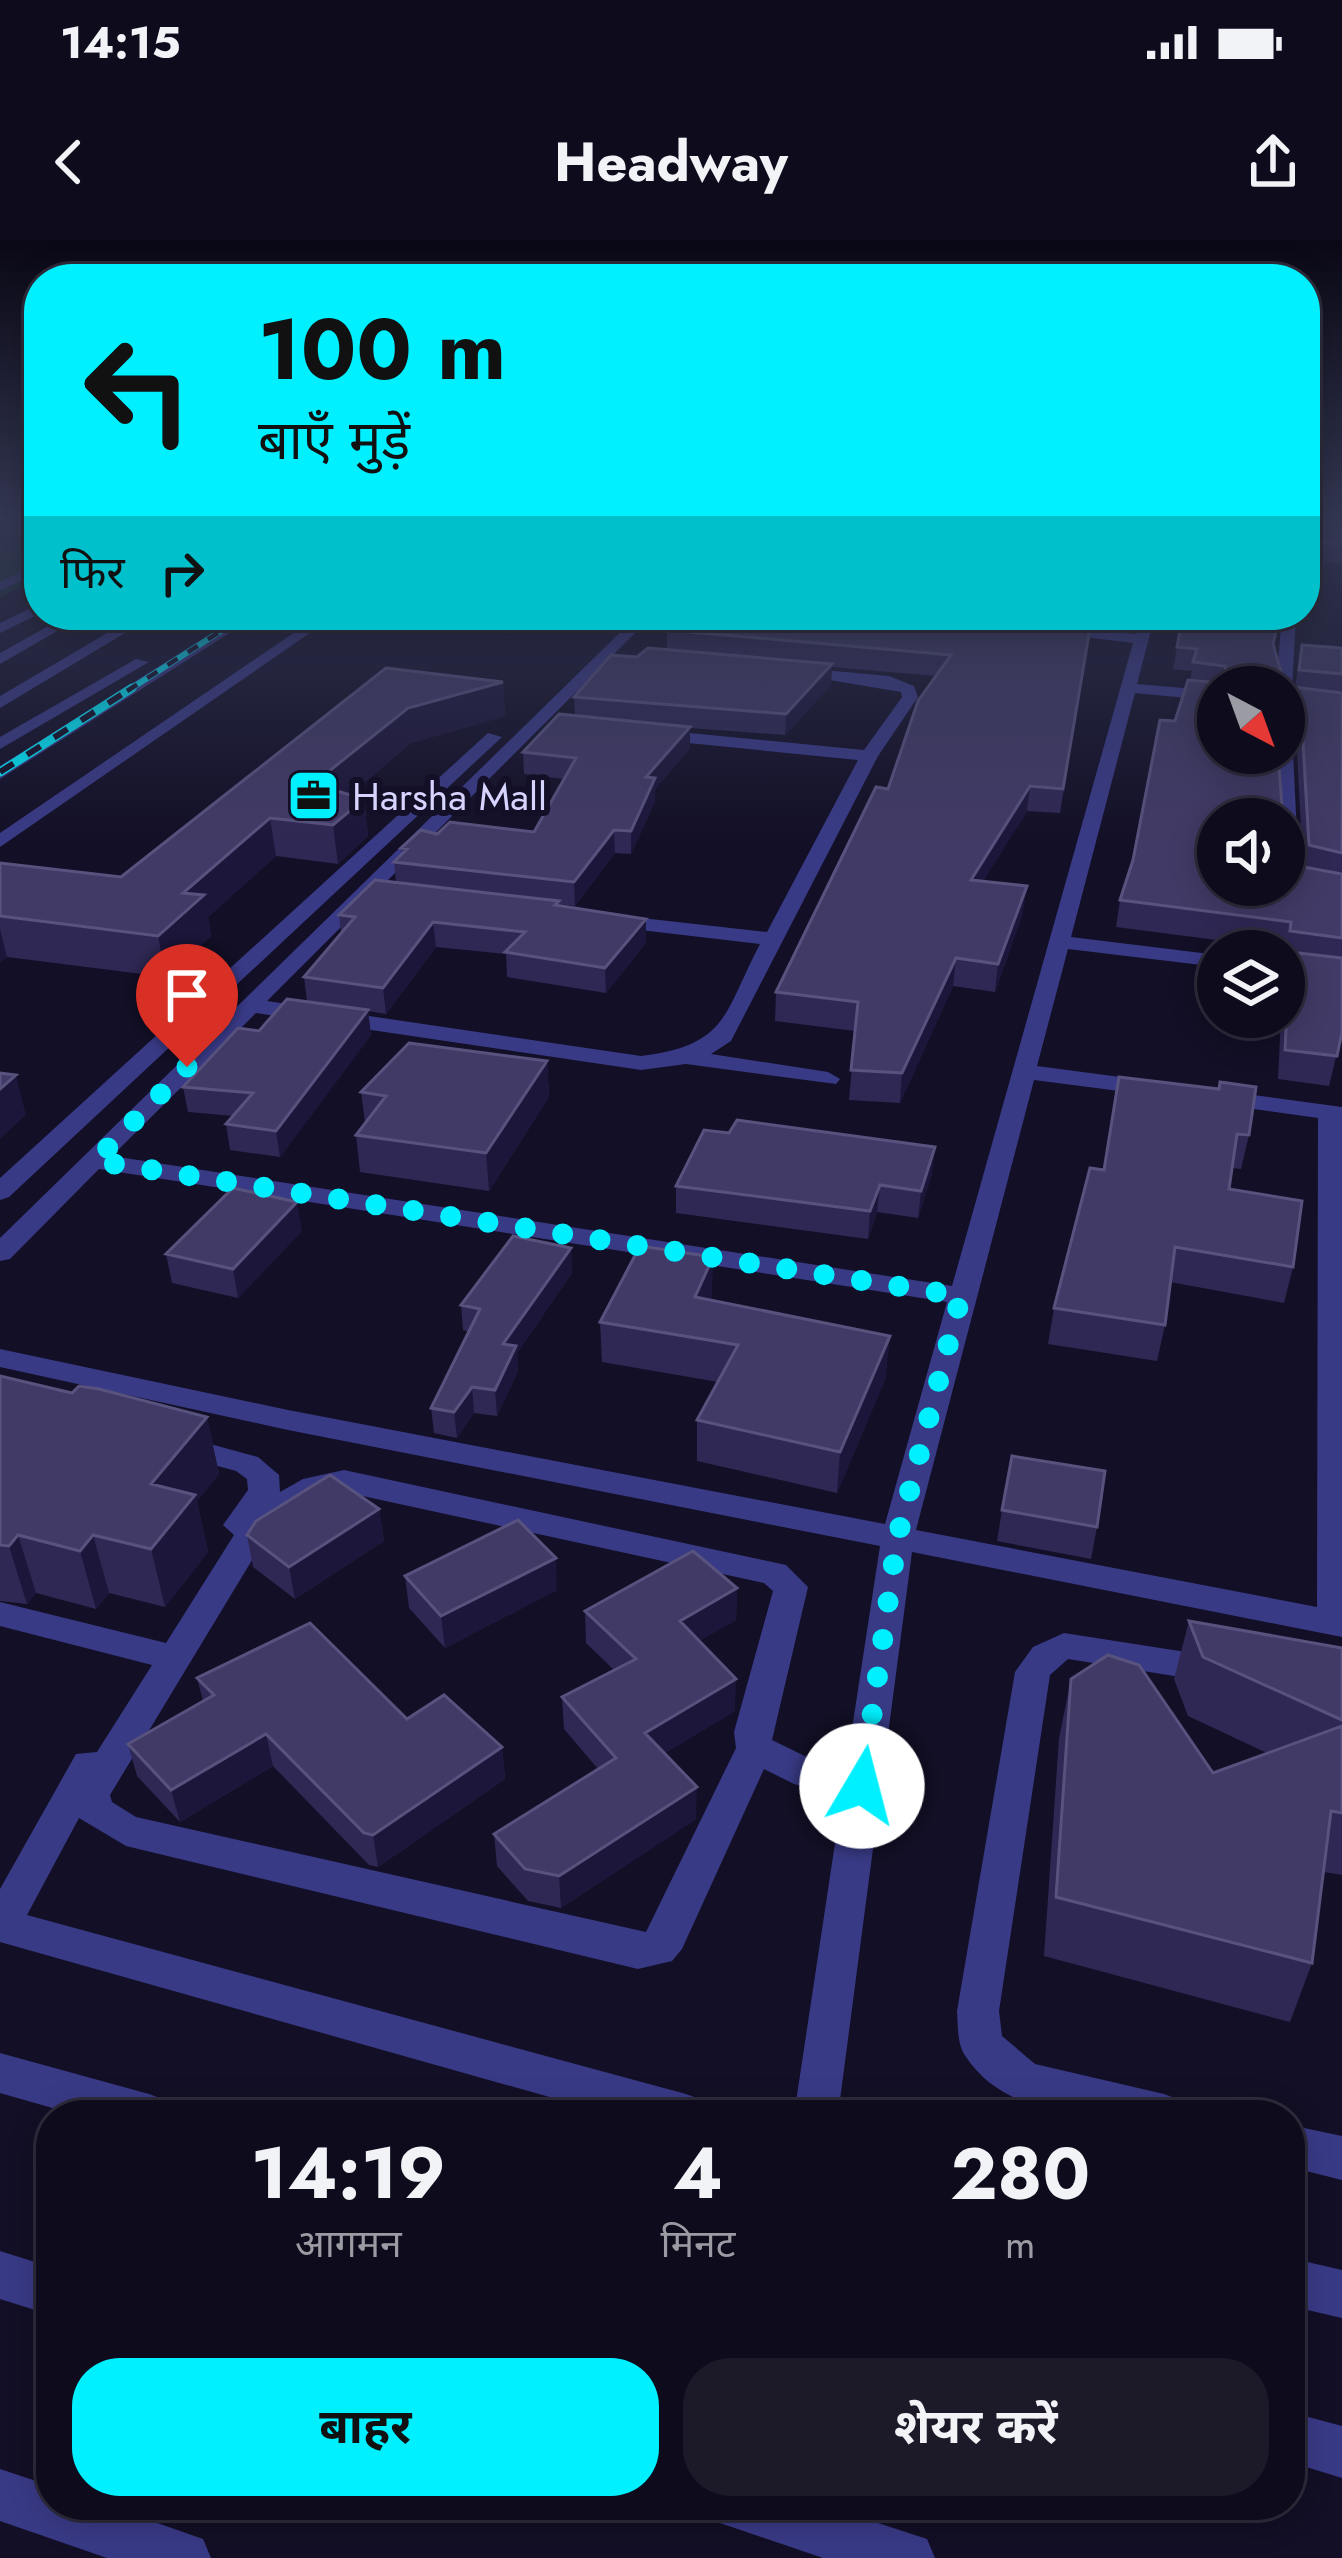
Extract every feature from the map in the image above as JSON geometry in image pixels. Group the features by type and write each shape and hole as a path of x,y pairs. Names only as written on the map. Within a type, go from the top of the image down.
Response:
{"street":[{"path":"0,659 51,630"},
{"path":"0,703 123,630"},
{"path":"0,744 193,630"},
{"path":"0,774 227,630"},
{"path":"0,841 307,630"},
{"path":"0,1192 605,630"},
{"path":"0,1253 631,630"},
{"path":"817,2100 897,1539 1143,630"},
{"path":"1285,666 1287,630"},
{"path":"604,656 630,658"},
{"path":"686,1057 720,1041 869,756 910,697 908,689 889,681 772,670"},
{"path":"1127,688 1197,694"},
{"path":"534,723 564,726"},
{"path":"634,733 869,756"},
{"path":"1285,774 1289,875 1295,884 1342,891"},
{"path":"367,892 402,896"},
{"path":"588,918 773,939"},
{"path":"1056,941 1197,958"},
{"path":"248,1005 641,1063 686,1057 828,1079"},
{"path":"0,1358 1338,1623 1336,1113 1021,1071"},
{"path":"95,1161 961,1296"},
{"path":"150,1440 248,1464 263,1475 263,1491 154,1652 0,1925 632,2100"},
{"path":"344,1481 774,1573 791,1587 752,1732 755,1748 668,1936 657,1948 638,1951 126,1830 95,1810 91,1794 248,1539 282,1503 314,1483 344,1481"},
{"path":"0,1613 154,1652"},
{"path":"1102,2100 1023,2081 982,2045 978,2012 1033,1672 1045,1656 1064,1646 1252,1676"},
{"path":"755,1748 807,1774 862,1786"},
{"path":"0,2073 96,2100"},
{"path":"1305,2149 1342,2158"},
{"path":"0,2275 36,2286"},
{"path":"1305,2285 1342,2294"},
{"path":"1305,2441 1342,2452"},
{"path":"0,2494 36,2507"},
{"path":"75,2520 184,2558"},
{"path":"786,2520 908,2558"}],"building":[{"path":"667,630 1090,630 1063,789 1030,786 971,880 1027,886 998,964 956,958 902,1073 851,1070 858,1002 776,992 876,787 888,789 918,701 951,655"},
{"path":"1180,630 1276,630 1273,644 1279,666 1193,662 1197,649 1177,647"},
{"path":"1302,645 1342,648 1342,674 1299,666"},
{"path":"648,648 832,664 786,714 574,697 611,655 637,657"},
{"path":"386,668 503,682 408,708 313,784 364,799 333,825 270,818 183,893 204,895 158,936 0,916 0,863 121,877"},
{"path":"1188,680 1197,681 1197,774 1280,774 1281,798 1197,798 1197,906 1305,906 1305,867 1342,874 1342,938 1290,930 1291,922 1120,900 1133,860 1160,720 1175,721"},
{"path":"1305,688 1342,693 1342,853 1309,845"},
{"path":"559,714 690,727 646,777 655,778 631,831 614,830 574,882 394,862 407,849 401,848 421,830 437,834 450,822 534,832 576,758 523,752"},
{"path":"375,880 559,901 555,905 646,919 605,968 505,952 525,932 433,922 383,988 304,977 355,917 339,915"},
{"path":"1305,954 1342,958 1342,1032 1337,1056 1285,1050 1286,1038 1305,1038"},
{"path":"287,999 368,1010 276,1131 226,1124 253,1093 183,1087 238,1028 259,1031"},
{"path":"409,1043 547,1061 486,1153 356,1135 386,1096 361,1092"},
{"path":"0,1073 16,1075 0,1089"},
{"path":"1119,1077 1219,1089 1220,1082 1256,1087 1249,1135 1237,1134 1229,1189 1302,1201 1293,1267 1175,1247 1165,1325 1054,1308 1090,1168 1104,1170"},
{"path":"737,1120 935,1147 921,1191 880,1185 870,1211 676,1186 704,1130 729,1133"},
{"path":"233,1188 297,1202 233,1269 166,1254"},
{"path":"513,1236 571,1248 503,1344 516,1346 495,1390 472,1387 454,1412 431,1408 480,1309 461,1305"},
{"path":"640,1246 713,1257 695,1297 890,1336 840,1452 697,1420 738,1345 600,1322"},
{"path":"0,1376 72,1393 79,1386 99,1389 207,1417 151,1484 195,1495 151,1549 93,1535 80,1551 18,1535 9,1546 0,1545"},
{"path":"1012,1456 1105,1471 1097,1527 1002,1510"},
{"path":"330,1475 379,1509 289,1567 247,1535 256,1521"},
{"path":"518,1520 556,1558 441,1616 405,1576"},
{"path":"693,1551 737,1588 680,1621 736,1679 645,1733 697,1787 559,1876 525,1869 494,1834 616,1758 562,1697 636,1659 585,1611"},
{"path":"1189,1621 1342,1648 1342,1720 1203,1657"},
{"path":"310,1623 407,1719 444,1695 502,1747 373,1835 364,1833 266,1734 171,1790 128,1744 214,1695 197,1678"},
{"path":"1108,1655 1139,1665 1213,1773 1342,1726 1342,1813 1331,1811 1312,1963 1056,1897 1071,1679"}],"railway":[{"path":"127,691 223,630"},
{"path":"0,772 132,688"}],"place":[{"name":"Harsha Mall","path":"313,796"}],"route":[{"path":"187,1067 95,1161 961,1296 897,1539 862,1786"}]}
